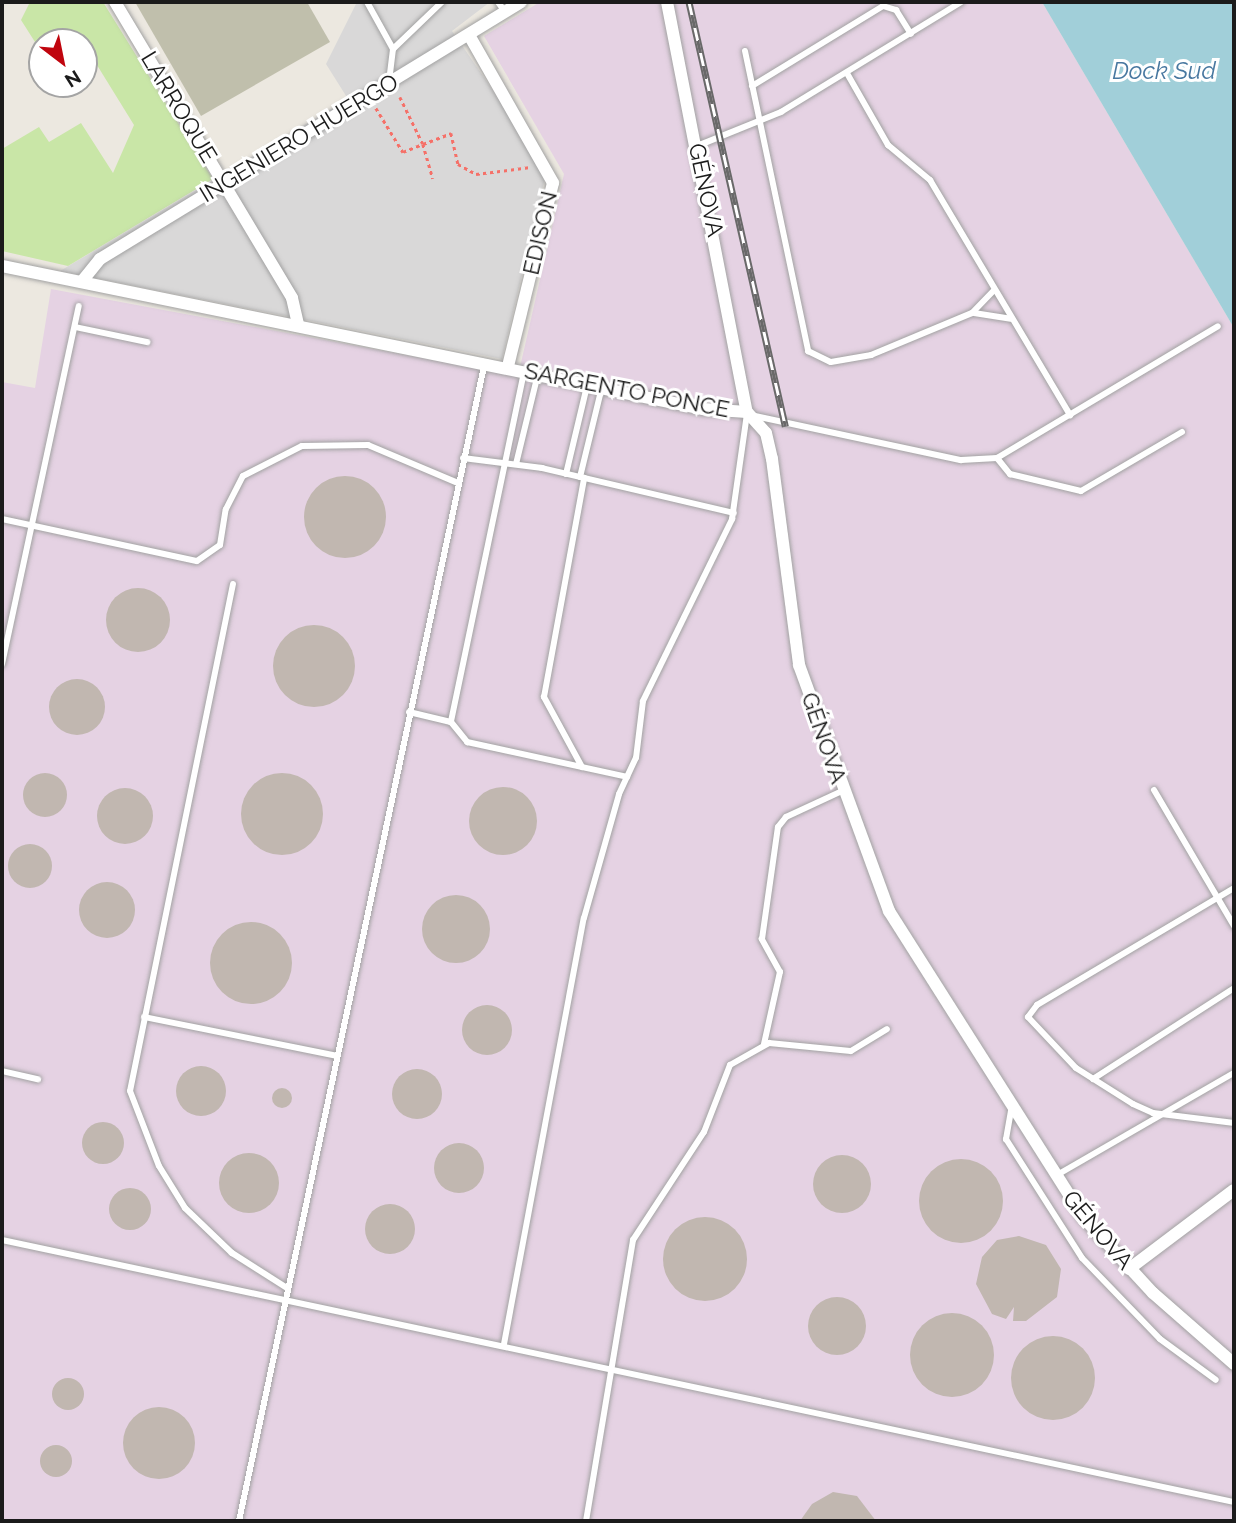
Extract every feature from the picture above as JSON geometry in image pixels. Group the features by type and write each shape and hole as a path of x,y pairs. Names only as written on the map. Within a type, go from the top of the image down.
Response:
{"street":[{"name":"LARROQUE","path":"115,2 292,298 299,324"},
{"name":"INGENIERO HUERGO","path":"83,280 100,259 469,35 501,7 521,2"},
{"name":"GÉNOVA","path":"667,2 747,412 768,440 799,665 842,791 894,921 1013,1104 1055,1176 1129,1269 1234,1364"},
{"name":"EDISON","path":"469,35 546,165 551,194 508,366"},
{"name":"SARGENTO PONCE","path":"2,266 83,280 602,387 747,412"},
{"path":"1129,1269 1234,1190"}],"lane":[{"path":"367,2 393,49 389,83"},
{"path":"393,49 442,2"},
{"path":"697,146 759,123 848,75 961,2"},
{"path":"752,86 883,6 896,10 911,34"},
{"path":"745,51 808,351 847,362 972,313 994,290"},
{"path":"848,75 888,145 930,180 1070,415"},
{"path":"2,664 79,306"},
{"path":"972,313 1011,319"},
{"name":"SARGENTO PONCE","path":"747,412 785,426 961,460 997,458 1218,326"},
{"path":"75,327 147,342"},
{"path":"239,1521 485,362"},
{"path":"451,722 505,462 531,372"},
{"path":"516,464 531,372"},
{"path":"566,474 587,384"},
{"path":"582,767 544,697 582,477 602,387"},
{"path":"504,1344 584,918 627,777 639,748 643,701 734,513 747,412"},
{"path":"997,458 1010,474 1081,491 1182,432"},
{"path":"2,519 178,561 207,559 220,545 226,509 243,476 262,461 322,444 382,448 458,483"},
{"path":"463,458 505,462 582,477 734,513"},
{"path":"233,584 130,1091 159,1166 206,1231 288,1288"},
{"path":"409,712 451,722 467,742 627,777"},
{"path":"1154,790 1234,926"},
{"path":"764,1044 780,972 762,939 778,827 786,817 842,791"},
{"path":"1234,888 1031,1010 1028,1023 1093,1079 1163,1115 1234,1123"},
{"path":"1093,1079 1118,1057 1234,988"},
{"path":"144,1017 337,1056"},
{"path":"586,1521 636,1233 704,1132 730,1065 764,1044 851,1051 887,1029"},
{"path":"2,1071 38,1079"},
{"path":"1055,1176 1234,1073"},
{"path":"1013,1104 1006,1139 1082,1258 1160,1339 1216,1380"},
{"path":"2,1240 285,1301 504,1344 611,1371 1234,1502"}],"path":[{"path":"400,97 423,144 433,180"},
{"path":"376,108 403,152 451,133 458,164 476,174 546,165"}],"shaded area":[{"path":"135,2 307,2 330,42 201,116"},
{"path":"357,2 490,2 452,31 547,169 502,359 60,271 348,99 326,64"},
{"path":"540,2 1042,2 1234,328 1234,1521 2,1521 2,382 35,388 51,289 518,376 564,174 484,36"}],"green space":[{"path":"30,2 103,2 213,179 68,266 2,251 2,149 39,127 49,142 81,123 113,173 134,125 98,67 98,28 28,28 28,31 21,20"}],"water":[{"name":"Dock Sud","path":"1042,2 1234,2 1234,328"}],"building":[{"path":"337,476 353,476 368,483 379,494 386,509 383,533 374,546 353,558 337,558 322,551 311,540 304,525 304,509 311,494 322,483"},
{"path":"132,588 144,588 161,597 168,608 168,632 161,643 144,652 132,652 120,647 111,638 106,626 106,614 111,602 120,593"},
{"path":"306,625 322,625 337,632 348,643 355,658 352,682 343,695 322,707 306,707 291,700 280,689 273,674 273,658 280,643 291,632"},
{"path":"71,679 83,679 93,683 101,691 105,707 101,723 93,731 83,735 71,735 61,731 53,723 49,713 49,701 53,691 61,683"},
{"path":"45,773 60,780 67,795 60,810 45,817 30,810 23,795 30,780"},
{"path":"282,773 298,776 311,785 320,798 323,814 320,830 311,843 298,852 282,855 266,852 253,843 244,830 241,814 244,798 253,785 266,776"},
{"path":"496,787 510,787 522,792 532,802 537,821 532,840 522,850 510,855 496,855 484,850 474,840 469,828 469,814 474,802 484,792"},
{"path":"120,788 130,788 145,796 151,805 151,827 145,836 130,844 120,844 102,832 97,821 97,811 109,793"},
{"path":"30,844 45,851 52,866 45,881 30,888 15,881 8,866 15,851"},
{"path":"102,882 112,882 127,890 133,899 133,921 127,930 112,938 102,938 84,926 79,915 79,905 91,887"},
{"path":"449,895 463,895 475,900 485,910 490,929 485,948 475,958 463,963 449,963 437,958 427,948 422,936 422,922 427,910 437,900"},
{"path":"251,922 267,925 280,934 289,947 292,963 289,979 280,992 267,1001 251,1004 235,1001 222,992 213,979 210,963 213,947 222,934 235,925"},
{"path":"487,1005 504,1013 512,1030 504,1047 487,1055 470,1047 462,1030 470,1013"},
{"path":"201,1066 219,1073 226,1091 219,1109 201,1116 183,1109 176,1091 183,1073"},
{"path":"417,1069 434,1077 442,1094 434,1111 417,1119 400,1111 392,1094 400,1077"},
{"path":"282,1088 289,1091 292,1098 289,1105 282,1108 275,1105 272,1098 275,1091"},
{"path":"103,1122 118,1128 124,1143 118,1158 103,1164 88,1158 82,1143 88,1128"},
{"path":"459,1143 476,1151 484,1168 476,1185 459,1193 442,1185 434,1168 442,1151"},
{"path":"249,1153 270,1162 279,1183 270,1204 249,1213 228,1204 219,1183 228,1162"},
{"path":"836,1155 848,1155 858,1159 867,1168 871,1190 863,1205 848,1213 836,1213 826,1209 817,1200 813,1190 813,1178 817,1168 826,1159"},
{"path":"953,1159 969,1159 985,1166 996,1177 1003,1193 1000,1217 991,1231 969,1243 953,1243 937,1236 926,1225 919,1209 919,1193 926,1177 937,1166"},
{"path":"130,1188 145,1194 151,1209 145,1224 130,1230 115,1224 109,1209 115,1194"},
{"path":"390,1204 407,1212 415,1229 407,1246 390,1254 373,1246 365,1229 373,1212"},
{"path":"705,1217 721,1220 735,1229 744,1243 747,1259 744,1275 735,1289 721,1298 705,1301 689,1298 675,1289 666,1275 663,1259 666,1243 675,1229 689,1220"},
{"path":"1019,1236 1046,1245 1061,1269 1057,1297 1026,1321 1013,1321 1014,1307 1006,1319 992,1314 976,1284 982,1257 997,1240"},
{"path":"831,1297 843,1297 858,1305 866,1320 866,1332 858,1347 843,1355 831,1355 816,1347 808,1332 808,1320 816,1305"},
{"path":"952,1313 968,1316 982,1325 991,1339 994,1355 991,1371 982,1385 968,1394 952,1397 936,1394 922,1385 913,1371 910,1355 913,1339 922,1325 936,1316"},
{"path":"1053,1336 1069,1339 1083,1348 1092,1362 1095,1378 1092,1394 1083,1408 1069,1417 1053,1420 1037,1417 1023,1408 1014,1394 1011,1378 1014,1362 1023,1348 1037,1339"},
{"path":"68,1378 80,1382 84,1394 80,1406 68,1410 56,1406 52,1394 56,1382"},
{"path":"159,1407 179,1413 189,1423 195,1443 189,1463 179,1473 159,1479 139,1473 129,1463 123,1443 129,1423 139,1413"},
{"path":"56,1445 68,1449 72,1461 68,1473 56,1477 44,1473 40,1461 44,1449"},
{"path":"833,1492 857,1496 876,1521 800,1521 812,1504"}],"railway":[{"path":"689,2 785,426"}]}
